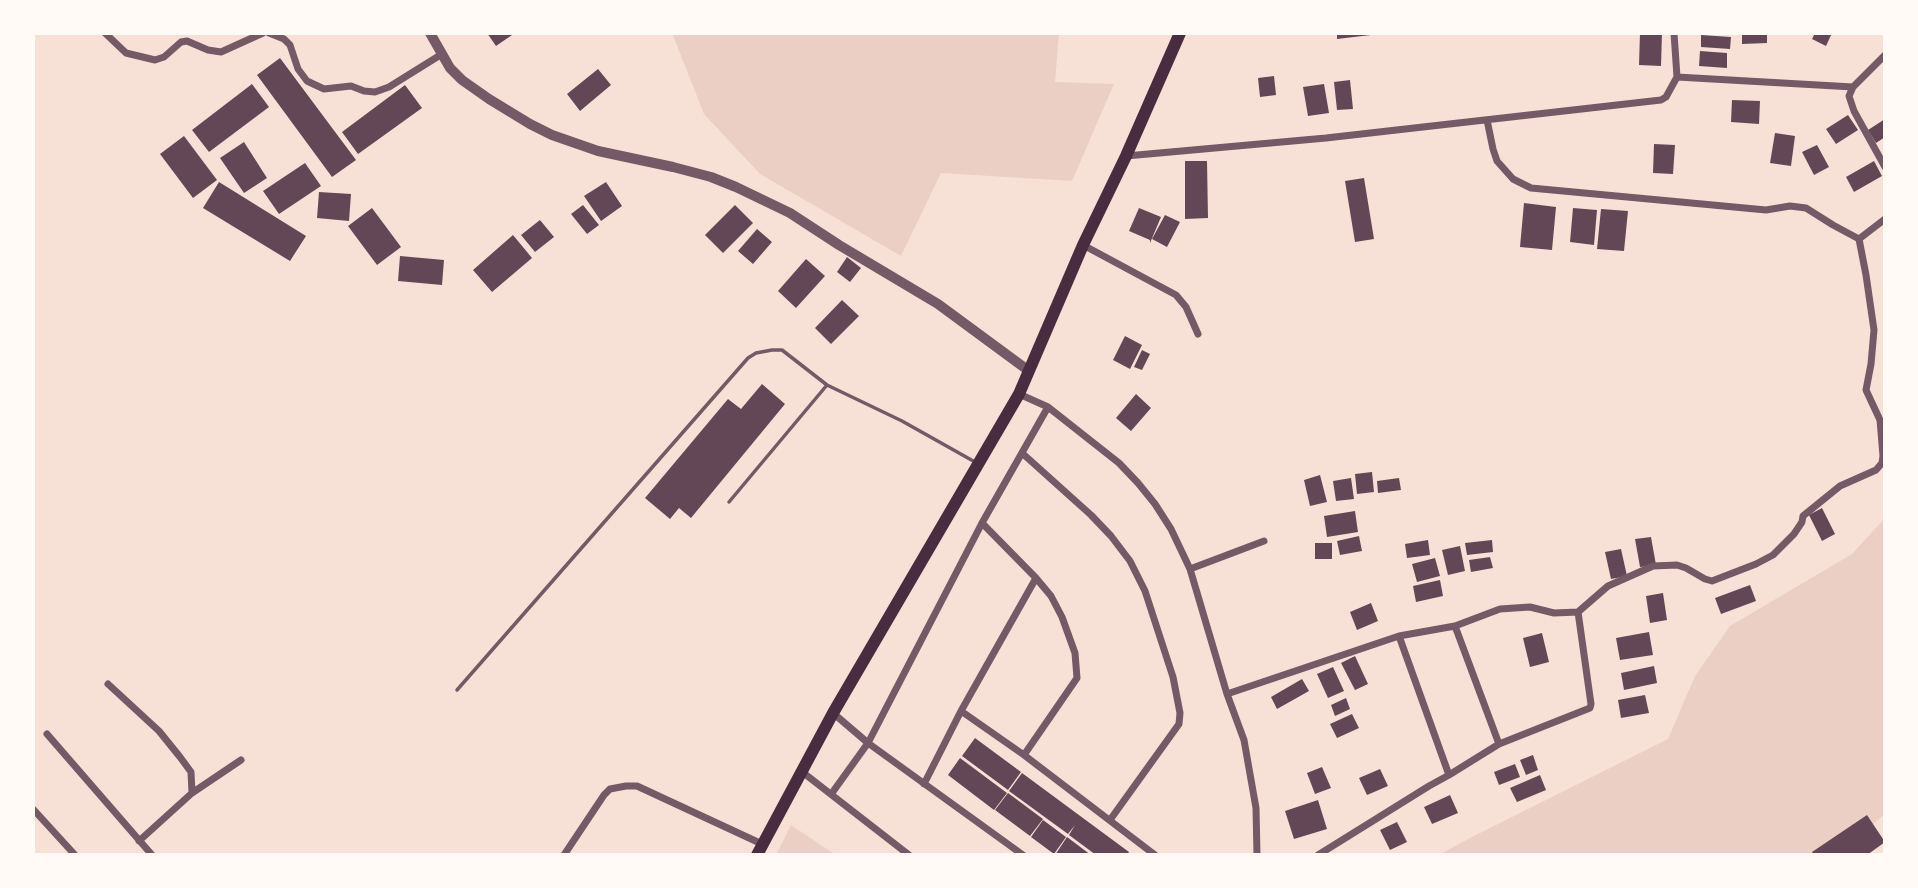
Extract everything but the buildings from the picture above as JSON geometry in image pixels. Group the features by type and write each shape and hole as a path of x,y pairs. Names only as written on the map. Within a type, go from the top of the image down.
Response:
{"main road":[{"path":"759,849 833,713 1019,394 1083,245 1180,33"}],"street":[{"path":"105,33 126,54 155,60 181,42 187,41 221,52 263,33"},
{"path":"269,33 284,39 290,45 298,69 307,81 324,89 351,86 375,92 389,87 442,54"},
{"path":"430,33 450,68 477,91 530,124 551,135 598,151 711,177 790,213 938,304 1029,372"},
{"path":"1126,156 1661,100 1666,97 1677,77 1674,33"},
{"path":"1885,55 1853,87 1849,96 1885,167"},
{"path":"1677,77 1853,87"},
{"path":"1488,120 1497,161 1513,179 1531,188 1766,210 1790,206 1806,208 1859,239"},
{"path":"1859,239 1885,219"},
{"path":"1227,694 1399,636 1455,626 1500,609 1530,607 1554,613 1578,612 1608,586 1654,566 1677,565 1712,581 1773,555 1784,546 1802,522 1803,516 1835,490 1880,467 1883,456 1880,421 1866,390 1874,330 1859,239"},
{"path":"1083,245 1176,295 1186,307 1198,334"},
{"path":"1019,394 1048,407 1119,463 1139,483 1171,529 1190,569 1227,694 1244,740 1256,808 1257,855"},
{"path":"832,793 868,743 982,523 1048,407"},
{"path":"1021,453 1091,515 1130,561 1145,591 1173,677 1180,713 1179,723 1110,820"},
{"path":"982,523 1051,596 1062,617 1074,653 1077,678 1024,755"},
{"path":"1190,569 1264,541"},
{"path":"924,784 961,711 1036,578"},
{"path":"1318,855 1499,744 1591,706 1578,612"},
{"path":"1455,626 1499,744"},
{"path":"1399,636 1449,775"},
{"path":"108,684 159,731 180,757 191,772 192,793"},
{"path":"961,711 1024,755 1155,855"},
{"path":"833,713 868,743 1023,855"},
{"path":"47,734 152,855"},
{"path":"139,841 192,793 241,760"},
{"path":"801,771 909,855"},
{"path":"564,855 604,795 610,789 626,786 637,786 759,849"},
{"path":"33,809 75,855"}],"lane":[{"path":"457,690 748,358 763,351 782,351 827,385 902,421 978,464"},
{"path":"729,502 827,385"}],"shaded area":[{"path":"672,33 1059,33 1055,82 1114,84 1072,181 941,173 901,256 760,174 704,114"},
{"path":"1885,518 1885,814 1836,855 1439,855 1668,739 1695,676 1730,626 1852,554"},
{"path":"791,825 836,855 776,855"}]}
